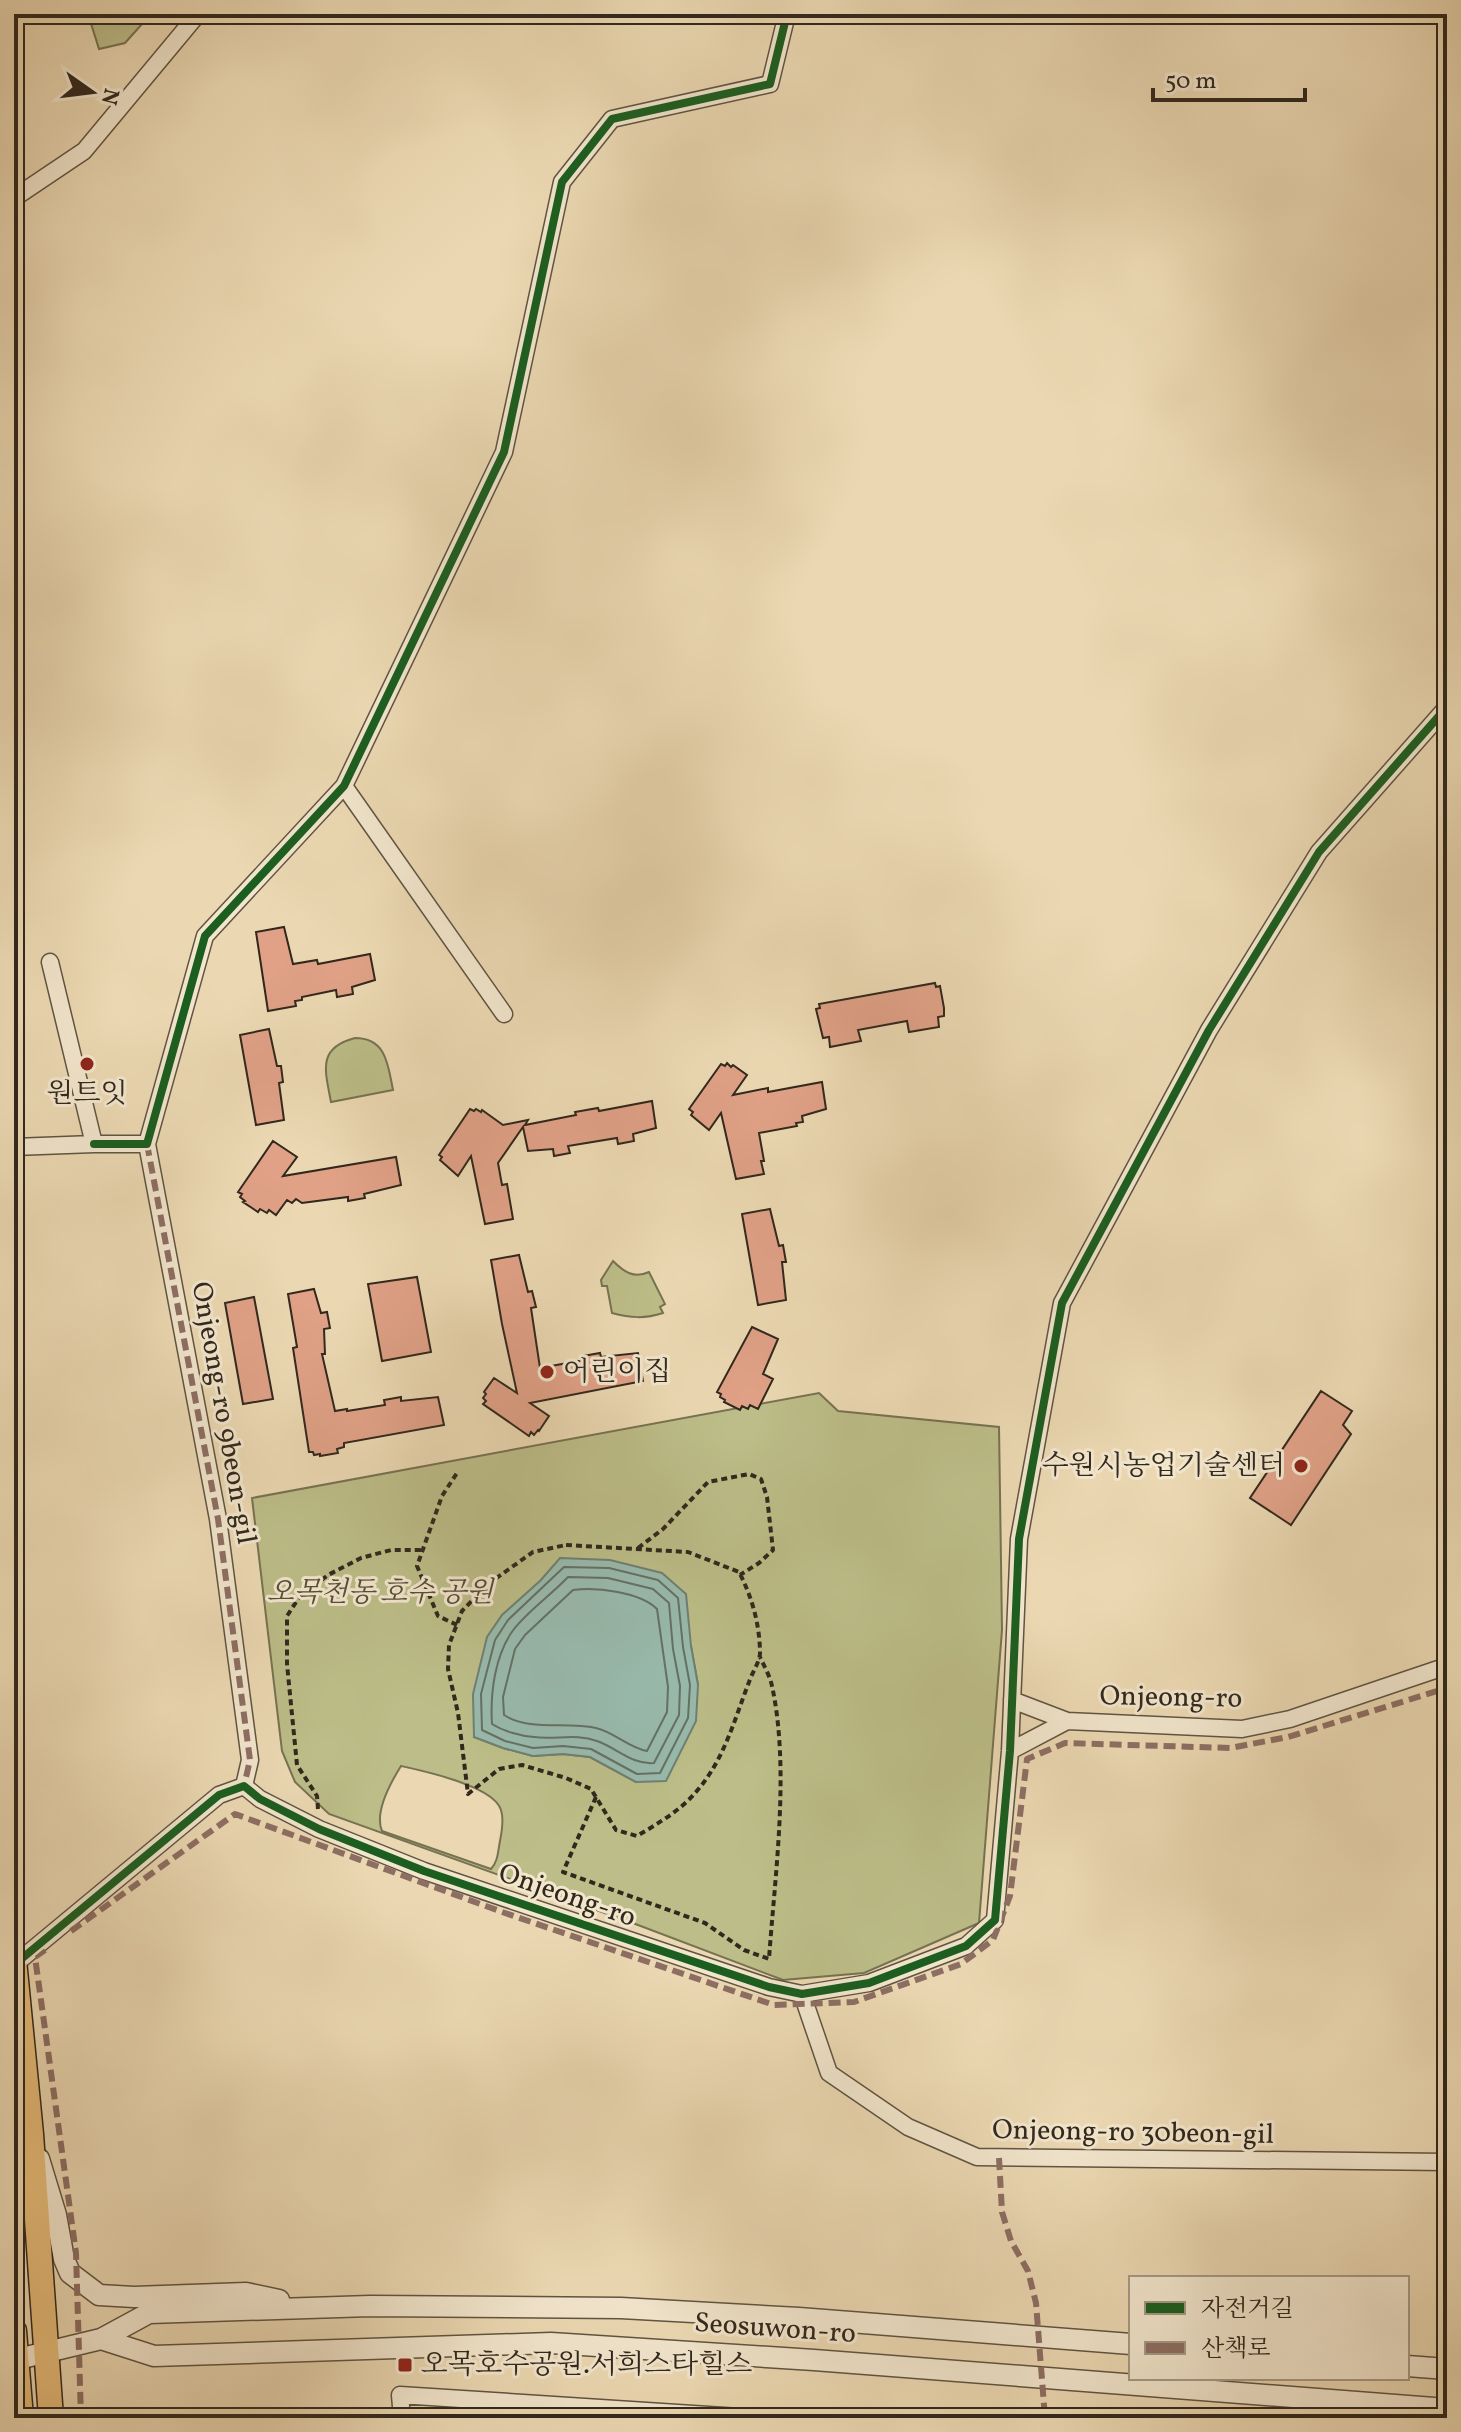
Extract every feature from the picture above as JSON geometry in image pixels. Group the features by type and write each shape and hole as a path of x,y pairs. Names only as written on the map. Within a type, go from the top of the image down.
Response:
{"main road":[{"path":"14,1963 31,2134 51,2418"},
{"path":"14,2331 21,2418"}],"street":[{"path":"14,198 84,151 198,14"},
{"path":"14,1147 147,1144 205,936 344,786 504,452 562,182 612,119 770,84 787,14"},
{"path":"1010,1751 1019,1539 1062,1303 1209,1030 1319,852 1447,707"},
{"path":"344,786 504,1014"},
{"path":"50,962 94,1144"},
{"name":"Onjeong-ro 9beon-gil","path":"147,1144 218,1519 250,1760 244,1786"},
{"name":"Onjeong-ro","path":"244,1786 260,1799 319,1829 439,1876 769,1987 802,1994 869,1983 931,1961 966,1946 995,1920 1010,1751 1067,1721 1242,1729 1290,1719 1447,1666"},
{"path":"1012,1700 1067,1721"},
{"path":"14,1963 219,1795 244,1786"},
{"name":"Onjeong-ro 30beon-gil","path":"802,1994 829,2073 908,2127 977,2157 1447,2162"},
{"path":"31,2134 56,2215 64,2259 70,2273 99,2295 134,2297 246,2293 314,2307"},
{"name":"Seosuwon-ro","path":"15,2359 101,2339 149,2313 314,2307 621,2308 799,2318 1129,2344"},
{"name":"Seosuwon-ro","path":"101,2339 154,2356 551,2343 1447,2409"},
{"path":"1409,2366 1447,2369"},
{"path":"402,2418 400,2395 755,2418"}],"path":[{"path":"457,1473 442,1496 417,1566 438,1616 457,1625"},
{"path":"636,1549 663,1529 708,1482 749,1474 761,1479 767,1497 773,1550 740,1575"},
{"path":"596,1797 563,1872 705,1923 744,1950 769,1959 780,1749 771,1683 760,1657 752,1597 739,1572 688,1552 566,1545 533,1552 488,1584 462,1611 449,1645 448,1669 458,1713 468,1794 499,1769 522,1765 591,1789 596,1797 616,1830 637,1836 667,1818 696,1793 734,1729 760,1657"},
{"path":"319,1829 317,1796 297,1765 287,1664 287,1616 298,1599 328,1575 361,1558 391,1550 422,1550"}],"green space":[{"path":"88,14 151,14 125,43 99,49"},
{"path":"355,1038 366,1039 380,1048 393,1090 331,1102 326,1070 329,1054 343,1042"},
{"path":"613,1261 630,1273 639,1275 649,1272 665,1304 660,1307 663,1313 638,1317 612,1313 607,1286 602,1286 601,1280"},
{"name":"오목천동 호수 공원","path":"819,1393 838,1411 999,1427 1002,1630 979,1923 864,1973 783,1980 329,1814 295,1782 282,1751 252,1498","holes":["561,1558 691,1646 698,1685 636,1782 590,1757 563,1754 533,1756 474,1737 541,1580","401,1766 457,1781 496,1801 501,1810 502,1825 497,1856 491,1869 382,1831 382,1806"]}],"water":[{"path":"560,1558 610,1560 662,1573 686,1594 698,1685 696,1721 666,1781 636,1782 590,1757 563,1754 533,1756 474,1737 473,1694 487,1637 502,1615"}],"building":[{"path":"284,927 293,964 317,960 318,964 370,954 375,980 352,987 353,994 337,997 336,990 302,997 302,1000 295,1001 296,1006 268,1011 256,932"},
{"path":"935,983 936,987 940,986 944,1008 944,1016 938,1017 939,1027 909,1032 907,1021 885,1025 858,1030 861,1041 830,1047 829,1037 823,1038 816,1009 820,1008 819,1004"},
{"path":"269,1029 277,1066 281,1066 283,1082 279,1083 284,1120 256,1125 240,1035"},
{"path":"727,1063 747,1075 733,1095 822,1082 826,1109 802,1116 803,1122 796,1123 797,1126 759,1133 764,1174 736,1179 721,1113 709,1130 691,1115 693,1112 689,1109 721,1064 725,1066"},
{"path":"652,1101 656,1128 633,1134 634,1141 618,1144 617,1138 568,1146 570,1153 554,1156 553,1149 528,1151 523,1127 498,1163 502,1185 507,1184 513,1219 485,1224 471,1156 458,1176 440,1160 442,1157 439,1155 470,1109 482,1110 503,1125 528,1120 525,1125 576,1115 575,1112 598,1108 599,1111"},
{"path":"273,1141 297,1157 283,1176 396,1157 401,1185 348,1201 348,1197 302,1203 296,1199 292,1203 287,1200 276,1215 269,1210 267,1213 260,1209 258,1212 243,1202 242,1194 238,1192"},
{"path":"770,1209 786,1262 782,1262 786,1300 758,1305 742,1214"},
{"path":"519,1255 528,1292 532,1291 536,1307 531,1308 540,1368 584,1360 583,1356 600,1353 601,1357 638,1353 643,1381 530,1403 549,1416 539,1431 534,1435 531,1432 529,1436 483,1404 486,1401 484,1392 494,1378 517,1393 491,1260"},
{"path":"417,1277 431,1352 382,1361 368,1284"},
{"path":"314,1289 321,1313 327,1312 330,1328 324,1329 325,1354 322,1354 335,1411 385,1405 384,1400 401,1397 401,1401 438,1397 444,1425 344,1443 344,1447 337,1449 338,1453 320,1456 309,1452 288,1294"},
{"path":"254,1297 273,1399 243,1404 225,1303"},
{"path":"752,1327 778,1339 763,1374 773,1379 758,1409 750,1405 748,1409 742,1406 740,1410 724,1402 717,1392"},
{"name":"수원시농업기술센터","path":"1321,1391 1352,1411 1343,1425 1351,1434 1291,1525 1250,1498"}],"marked path":[{"path":"147,1144 218,1519 250,1760 244,1786"},
{"path":"71,1931 235,1814 505,1913 774,2005 854,2002 961,1964 993,1940 1010,1896 1027,1759 1065,1743 1230,1748 1288,1737 1447,1688"},
{"path":"45,1950 35,1957 76,2253 81,2418"},
{"path":"999,2158 1002,2212 1011,2241 1028,2271 1036,2303 1045,2418"}],"cycle path":[{"path":"94,1144 147,1144 205,936 344,786 504,452 562,182 612,119 770,84 787,14"},
{"path":"14,1965 219,1795 244,1786 260,1799 319,1829 424,1871 769,1987 802,1994 869,1983 966,1946 995,1920 1010,1751 1019,1539 1062,1303 1209,1030 1319,852 1447,707"}],"place":[{"name":"원트잇","path":"87,1064"},
{"name":"어린이집","path":"547,1372"},
{"name":"수원시농업기술센터","path":"1301,1466"},
{"name":"오목호수공원.서희스타힐스","path":"405,2365"}]}
